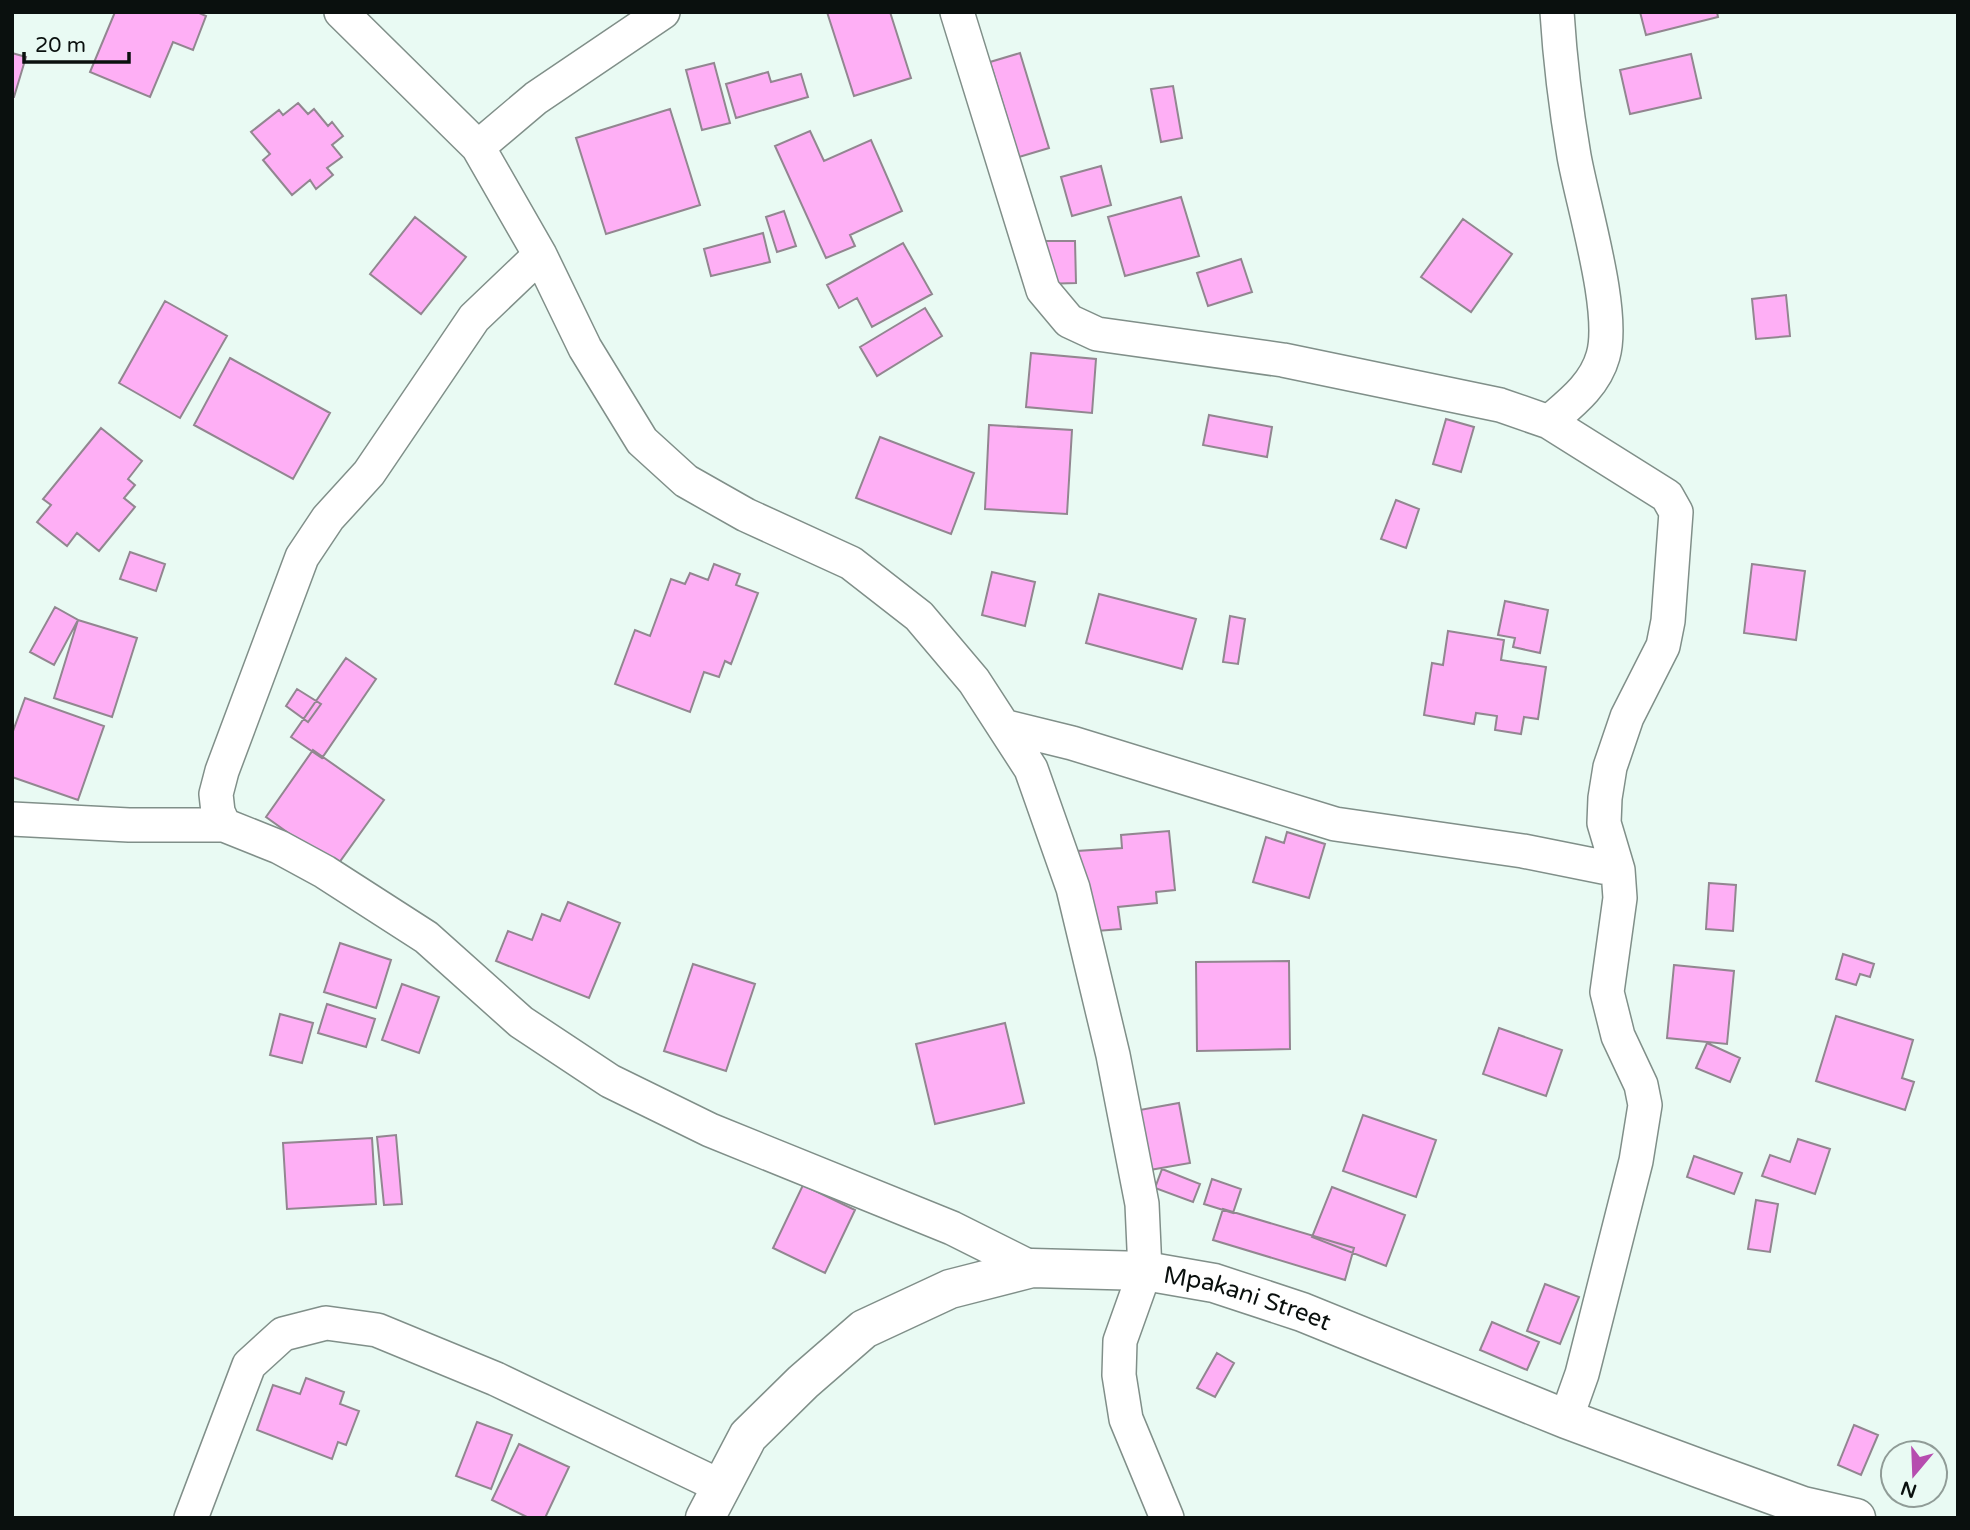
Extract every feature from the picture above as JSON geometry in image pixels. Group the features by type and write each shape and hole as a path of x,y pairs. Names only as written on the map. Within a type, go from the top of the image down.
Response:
{"street":[{"path":"341,12 478,147 540,255 585,348 642,441 686,481 746,515 851,563 919,616 974,681 1007,727 1031,769 1073,888 1113,1055 1142,1204 1145,1271 1120,1341 1119,1376 1126,1419 1167,1518"},
{"path":"478,147 536,98 663,12"},
{"path":"957,12 1043,290 1069,321 1097,334 1283,359 1500,405 1549,422 1668,496 1676,512 1668,621 1663,646 1627,717 1610,766 1604,823 1618,870 1620,898 1607,992 1618,1036 1641,1086 1645,1105 1624,1212 1582,1374 1566,1419"},
{"path":"1549,422 1592,381 1603,357 1607,334 1604,298 1574,155 1557,12"},
{"path":"224,825 218,813 216,794 222,771 302,557 328,518 369,473 474,318 540,255"},
{"path":"1007,727 1072,743 1335,824 1523,851 1618,870"},
{"path":"12,819 129,825 224,825 279,847 325,872 426,937 521,1022 610,1081 710,1130 952,1228 1032,1268"},
{"name":"Mpakani Street","path":"713,1502 748,1436 803,1382 864,1329 950,1289 1032,1268 1145,1271 1214,1283 1302,1312 1566,1419 1803,1506 1856,1518"},
{"path":"191,1518 250,1365 284,1334 326,1323 377,1330 496,1379 713,1502"}],"building":[{"path":"115,12 197,12 206,16 193,50 173,42 150,97 90,72"},
{"path":"827,12 890,12 911,78 854,96"},
{"path":"1640,12 1717,12 1718,17 1646,35"},
{"path":"12,53 26,57 14,97 12,97"},
{"path":"1020,53 1049,148 1019,157 990,62"},
{"path":"1691,54 1701,98 1630,114 1620,70"},
{"path":"714,63 730,123 702,130 686,70"},
{"path":"768,72 771,82 801,74 808,97 736,118 726,84"},
{"path":"1173,86 1182,138 1161,142 1151,89"},
{"path":"298,103 308,114 314,109 328,126 332,122 343,136 332,145 342,157 327,168 333,175 316,189 310,180 292,195 263,160 270,154 251,132 279,110 283,115"},
{"path":"670,109 700,205 606,234 576,138"},
{"path":"810,131 824,161 871,140 902,211 850,235 855,246 826,258 775,146"},
{"path":"1101,166 1111,205 1072,216 1061,177"},
{"path":"1181,197 1199,256 1125,276 1108,217"},
{"path":"784,211 796,246 777,252 766,217"},
{"path":"415,217 466,257 421,314 370,274"},
{"path":"1463,219 1512,254 1471,312 1421,277"},
{"path":"763,233 770,262 711,276 704,249"},
{"path":"1042,241 1075,241 1076,283 1043,284"},
{"path":"903,243 932,294 872,327 857,298 839,308 827,285"},
{"path":"1241,259 1252,292 1208,306 1197,273"},
{"path":"1786,295 1790,336 1756,339 1752,299"},
{"path":"165,301 227,336 180,418 119,383"},
{"path":"925,308 942,336 877,376 860,347"},
{"path":"1031,353 1096,359 1092,413 1026,407"},
{"path":"230,358 330,413 293,479 194,425"},
{"path":"1209,415 1272,427 1267,457 1203,445"},
{"path":"1446,419 1474,427 1461,472 1433,464"},
{"path":"989,425 1072,430 1067,514 985,509"},
{"path":"101,428 142,461 128,479 135,485 124,498 135,507 99,551 77,533 67,546 37,522 51,505 43,499"},
{"path":"880,437 974,473 951,534 856,498"},
{"path":"1396,500 1419,509 1406,548 1381,539"},
{"path":"130,552 165,564 156,591 120,579"},
{"path":"714,564 740,574 736,585 758,593 731,664 725,661 719,677 704,672 690,712 615,684 635,630 650,636 671,579 685,584 690,573 708,580"},
{"path":"1752,564 1805,571 1796,640 1744,633"},
{"path":"992,572 1035,582 1025,626 982,615"},
{"path":"1099,594 1196,619 1182,669 1086,643"},
{"path":"1505,601 1548,610 1540,653 1513,647 1515,638 1498,635"},
{"path":"55,607 78,620 54,665 30,652"},
{"path":"1230,616 1245,619 1238,664 1223,662"},
{"path":"78,620 137,638 112,717 54,698"},
{"path":"1448,631 1504,640 1501,660 1546,667 1538,719 1524,717 1521,734 1495,730 1497,716 1476,713 1474,724 1424,715 1432,663 1443,665"},
{"path":"346,658 376,679 322,758 291,737"},
{"path":"297,689 321,704 308,722 286,706"},
{"path":"25,698 104,726 78,800 12,777 12,734"},
{"path":"313,750 384,800 336,867 266,817"},
{"path":"1169,831 1175,890 1156,892 1157,903 1118,907 1121,929 1084,932 1077,851 1122,848 1121,835"},
{"path":"1287,832 1325,844 1309,898 1253,882 1266,837 1284,843"},
{"path":"1709,883 1736,885 1733,931 1706,929"},
{"path":"568,902 620,923 589,998 496,961 508,931 532,940 542,914 560,921"},
{"path":"340,943 391,960 376,1008 324,992"},
{"path":"1843,954 1874,964 1870,977 1860,974 1856,985 1836,979"},
{"path":"1289,961 1290,1049 1197,1051 1196,962"},
{"path":"693,964 755,984 726,1071 664,1051"},
{"path":"1674,965 1734,971 1727,1044 1667,1038"},
{"path":"402,984 439,997 419,1053 382,1040"},
{"path":"327,1004 375,1019 366,1047 318,1033"},
{"path":"280,1014 313,1023 302,1063 270,1055"},
{"path":"1836,1016 1913,1040 1902,1078 1914,1082 1905,1110 1816,1081"},
{"path":"1005,1023 1024,1103 935,1124 916,1044"},
{"path":"1499,1028 1562,1050 1546,1096 1483,1074"},
{"path":"1707,1043 1740,1058 1730,1082 1696,1068"},
{"path":"1179,1103 1190,1163 1144,1171 1134,1111"},
{"path":"1363,1115 1436,1140 1416,1197 1343,1171"},
{"path":"396,1135 402,1204 384,1205 377,1137"},
{"path":"372,1138 376,1204 287,1209 283,1143"},
{"path":"1798,1139 1830,1149 1815,1194 1762,1176 1770,1155 1790,1162"},
{"path":"1694,1156 1742,1173 1734,1194 1687,1177"},
{"path":"1162,1169 1200,1184 1193,1202 1155,1188"},
{"path":"1212,1179 1241,1189 1233,1213 1204,1204"},
{"path":"803,1185 855,1210 825,1273 773,1248"},
{"path":"1332,1187 1405,1215 1386,1266 1312,1237"},
{"path":"1756,1200 1778,1204 1770,1252 1748,1249"},
{"path":"1223,1209 1354,1248 1345,1280 1213,1240"},
{"path":"1545,1284 1579,1297 1560,1344 1527,1331"},
{"path":"1492,1322 1539,1342 1527,1370 1480,1350"},
{"path":"1217,1353 1234,1363 1215,1397 1197,1388"},
{"path":"306,1378 344,1392 340,1404 359,1411 346,1445 338,1442 332,1459 257,1430 273,1385 300,1394"},
{"path":"477,1422 512,1435 491,1489 456,1476"},
{"path":"1854,1425 1878,1435 1861,1475 1838,1465"},
{"path":"519,1444 569,1467 545,1518 529,1518 492,1500"}]}
